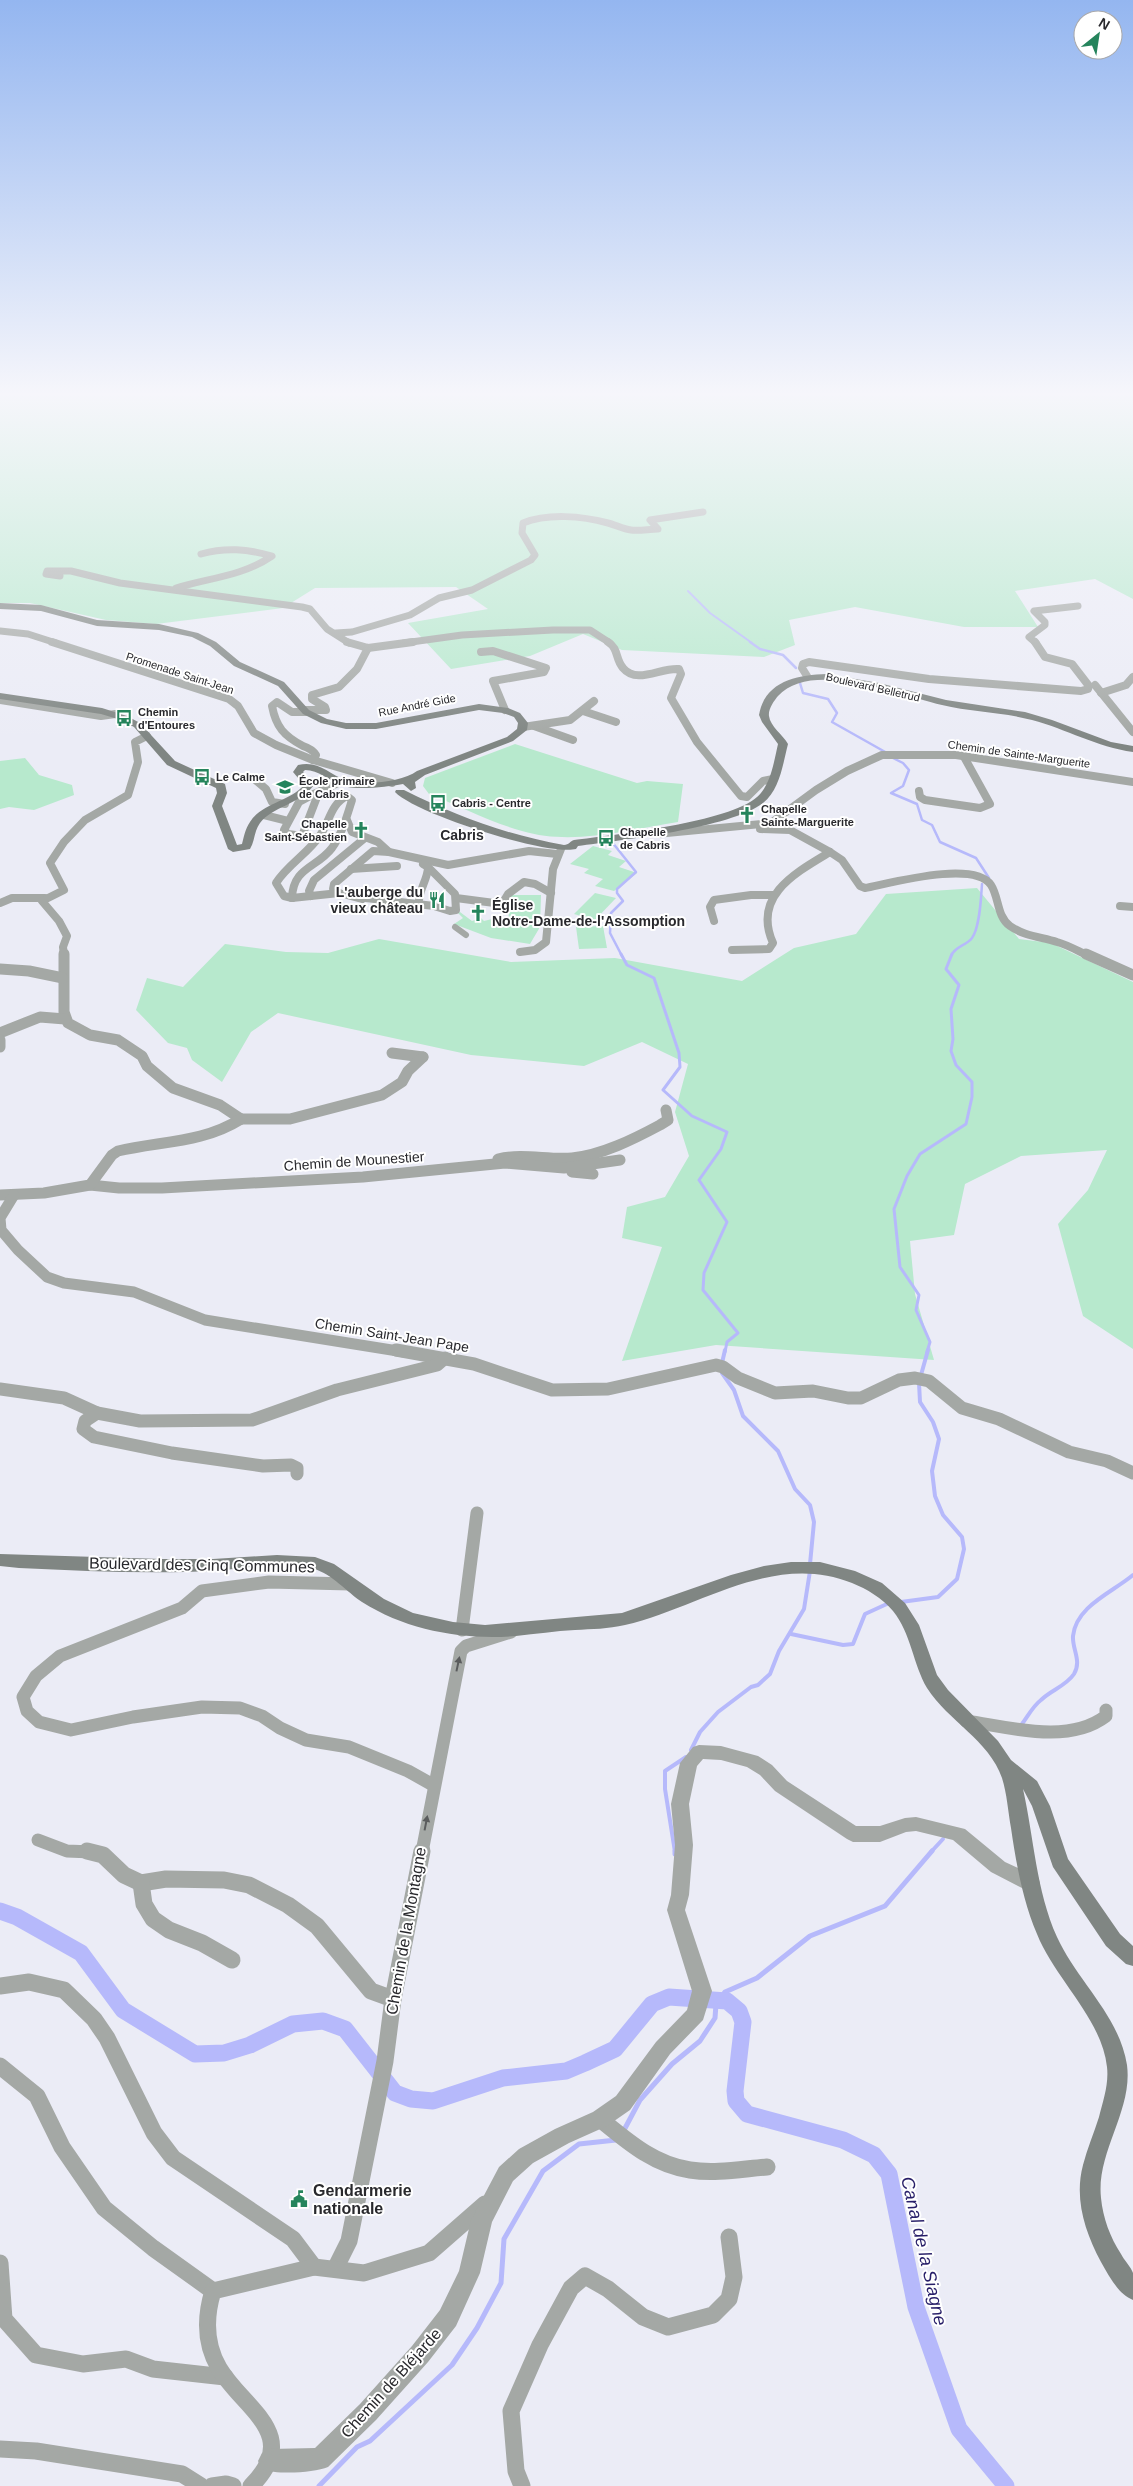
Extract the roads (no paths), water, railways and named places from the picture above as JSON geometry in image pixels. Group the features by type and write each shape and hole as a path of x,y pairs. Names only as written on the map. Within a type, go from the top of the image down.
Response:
{"main road":[{"name":"Rue André Gide","path":"0,606 41,608 97,623 159,627 195,636 212,644 237,664 281,684 305,711 324,721 365,727 388,725 465,708 491,707 506,710"},
{"name":"Boulevard Belletrud","path":"558,847 572,847 574,843 724,817 758,801 773,780 783,744 765,720 764,713 772,695 780,686 788,680 807,676 841,678 946,704 1034,718 1104,744 1133,749"},
{"path":"0,696 115,714 131,721 171,764 221,786 222,793 218,806 233,849 246,848 254,823 264,814 304,793 310,785 298,772 302,768 315,767 340,782 391,787 409,785 421,773 517,735 523,727 523,723 518,715 506,710"},
{"path":"409,785 423,796 508,832 558,847"},
{"path":"391,787 493,832 558,847"},
{"name":"Boulevard des Cinq Communes","path":"0,1560 170,1566 308,1563 327,1568 377,1604 408,1618 462,1630 516,1630 627,1618 771,1568 802,1566 832,1570 866,1582 881,1590 900,1607 915,1634 929,1676 942,1697 996,1752 1006,1765 1014,1789 1036,1909 1067,1974 1105,2028 1116,2063 1117,2087 1090,2181 1092,2206 1098,2230 1110,2256 1133,2289"},
{"path":"1006,1765 1031,1786 1041,1806 1060,1862 1113,1940 1133,1958"}],"street":[{"path":"336,633 352,632 410,615 439,598 472,590 531,560 535,555 522,533 523,523 528,520 540,518 582,519 606,522 630,530 658,528 650,520 703,512"},
{"path":"172,589 229,576 255,567 272,556 245,549 218,550 201,554"},
{"path":"60,576 46,574 47,571 71,570 120,583 302,607 310,610 326,629 336,633 352,644 368,648 462,634 590,630 615,646 624,670 630,674 647,674 673,667 679,669 681,674 671,698 698,742 741,796 747,797 763,781 773,780"},
{"path":"807,676 802,668 803,664 809,662 918,678 1081,691 1088,689 1089,686 1072,664 1045,657 1039,645 1029,637 1045,626 1045,622 1034,611 1078,606"},
{"name":"Promenade Saint-Jean","path":"0,631 28,634 229,699 238,706 254,733 276,745 391,787"},
{"path":"313,760 316,755 314,751 278,730 274,721 272,706 277,702 284,709 292,712 326,710 325,707 312,698 312,695 339,686 357,669 368,648"},
{"path":"481,652 493,651 546,668 544,672 496,679 493,682 506,710"},
{"path":"1102,693 1126,685 1133,676"},
{"path":"1095,686 1133,732"},
{"path":"0,700 101,716 115,714"},
{"path":"523,727 570,720 594,701"},
{"path":"583,711 616,722"},
{"path":"534,726 573,740"},
{"path":"0,903 12,898 44,898 64,890 50,863 64,842 94,813 126,797 131,791 138,762 135,742 147,736"},
{"name":"Chemin de Sainte-Marguerite","path":"653,830 656,834 771,823 839,776 882,755 963,755 1133,782"},
{"path":"919,791 920,797 925,800 980,808 990,804 963,755"},
{"path":"253,778 266,789 272,802 284,804"},
{"path":"317,838 285,833 284,830 298,802 340,782"},
{"path":"355,784 344,797 317,838 292,861 276,883 284,896 292,898 339,893 432,906 451,912 457,908 456,898 426,864"},
{"path":"302,836 317,798 314,794"},
{"path":"292,898 291,891 296,878 332,847 347,820 352,800 344,797"},
{"path":"264,814 288,821"},
{"path":"347,820 352,832 378,842 389,852"},
{"path":"741,826 787,829 842,860 860,886 865,888 951,873 964,872 982,878 989,882 994,889 994,897 1006,924 1016,931 1030,937 1062,944 1133,975"},
{"path":"311,896 309,891 314,880 365,838"},
{"path":"309,846 349,850"},
{"path":"339,893 333,889 334,884 373,851 389,852 426,864 458,864 529,851 545,851 558,847 546,942 535,950 520,952"},
{"path":"732,950 769,949 773,943 766,925 770,902 774,896 809,865 830,852"},
{"path":"341,857 359,861"},
{"path":"419,905 418,898 426,864"},
{"path":"350,869 397,866"},
{"path":"456,898 502,904 505,902 508,894 524,882 535,884 551,893"},
{"path":"714,921 710,907 714,900 751,895 774,896"},
{"path":"44,898 43,903 59,921 67,936 63,947 63,978 65,1018 71,1026 90,1035 118,1040 142,1056 147,1066 173,1088 220,1105 241,1119"},
{"path":"1120,906 1133,907"},
{"path":"455,927 466,935"},
{"path":"0,969 29,971 63,978"},
{"path":"0,1033 2,1030 40,1017 65,1018"},
{"path":"0,1040 0,1047"},
{"path":"90,1185 112,1155 118,1151 186,1142 205,1136 241,1119 290,1119 382,1094 402,1082 408,1071 423,1057 392,1053"},
{"path":"488,1164 493,1160 520,1155 585,1156 658,1128 668,1120 666,1110"},
{"name":"Chemin de Mounestier","path":"0,1194 14,1195 90,1185 119,1188 162,1188 363,1177 488,1164 526,1164 564,1168 620,1160"},
{"path":"564,1168 571,1172 593,1174"},
{"name":"Chemin Saint-Jean Pape","path":"14,1195 0,1218 1,1230 18,1250 47,1277 64,1283 134,1292 205,1320 445,1358 474,1364 552,1390 608,1389 668,1374 719,1365 738,1378 775,1393 813,1391 848,1398 860,1398 899,1380 915,1378 929,1381 962,1408 999,1419 1069,1452 1107,1461 1133,1473"},
{"path":"0,1389 87,1404 97,1412 140,1421 252,1420 337,1390 437,1365 445,1358"},
{"path":"97,1412 85,1421 83,1429 94,1437 221,1461 263,1466 291,1465 297,1468 297,1474"},
{"path":"462,1630 477,1513"},
{"path":"350,1584 269,1582 202,1591 182,1608 60,1656 36,1676 27,1690 23,1697 26,1711 39,1722 71,1730 202,1707 240,1708 262,1716 280,1728 306,1740 349,1748 408,1771 433,1785"},
{"name":"Chemin de la Montagne","path":"335,2269 349,2241 385,2061 393,2000 433,1785 461,1651 466,1646 516,1630"},
{"path":"964,1720 1030,1731 1067,1730 1097,1723 1106,1716 1106,1710"},
{"name":"Chemin de Bléjarde","path":"270,2461 320,2459 368,2412 420,2354 448,2318 469,2273 482,2220 506,2174 526,2156 600,2118 623,2103 663,2048 696,2014 702,1991 676,1910 680,1895 684,1845 680,1804 689,1763 699,1752 721,1753 752,1761 766,1770 780,1786 853,1834 880,1834 905,1825 916,1824 959,1834 977,1851 998,1866 1031,1883"},
{"path":"38,1840 67,1851 86,1851 103,1855 124,1875 141,1883 166,1878 224,1880 249,1885 288,1905 317,1926 370,1991 393,2000"},
{"path":"141,1883 144,1904 153,1919 169,1930 202,1943 232,1960"},
{"path":"0,1986 29,1982 64,1990 94,2019 108,2038 154,2133 173,2158 293,2240 314,2267"},
{"path":"0,2066 37,2096 62,2147 104,2208 154,2248 213,2291 314,2267 364,2273 429,2253 492,2198"},
{"path":"600,2118 638,2150 655,2159 690,2170 767,2167"},
{"path":"522,2486 516,2471 511,2411 540,2345 572,2288 585,2276 608,2289 643,2317 668,2327 713,2315 729,2299 734,2277 730,2237"},
{"path":"0,2263 4,2319 36,2355 83,2364 126,2359 154,2369 224,2377"},
{"path":"213,2291 207,2306 207,2327 215,2357 224,2377 266,2422 270,2443 270,2461 264,2474 251,2486"},
{"path":"0,2449 36,2451 182,2474 201,2486"},
{"path":"212,2486 226,2484 234,2486"}],"waterway":[{"path":"688,591 710,613 752,643"},
{"path":"750,642 760,649 783,655 796,668"},
{"path":"800,683 803,693 828,699 837,713 832,722 887,753"},
{"path":"891,757 903,763 909,770 903,786 891,793 917,804 922,820 932,825 940,842 976,858 989,878"},
{"path":"612,842 636,872 617,889 617,893 623,901 611,913 610,933 622,956"},
{"path":"952,955 955,950 970,941 975,933 980,912 982,884"},
{"path":"621,954 627,965 654,978 679,1053 680,1067 663,1090 692,1116 727,1132 721,1149 699,1180 727,1222 704,1273 703,1290 738,1333 727,1342 725,1352"},
{"path":"927,1352 930,1342 916,1310 919,1295 900,1267 894,1209 907,1176 920,1154 966,1124 972,1097 972,1082 956,1065 951,1051 953,1039 951,1009 959,985 946,969 952,955"},
{"path":"722,1363 725,1350"},
{"path":"921,1375 928,1350"},
{"path":"722,1373 734,1390 743,1416 778,1451 795,1489 810,1505 814,1522 810,1564"},
{"path":"901,1602 938,1597 957,1579 964,1549 962,1537 943,1515 935,1496 932,1471 939,1439 933,1422 920,1402 919,1383"},
{"path":"691,1750 700,1732 718,1712 751,1687 758,1685 770,1674 779,1651 804,1609 810,1571"},
{"path":"1022,1724 1038,1702 1067,1682 1074,1674 1077,1660 1073,1636 1081,1616 1088,1608 1133,1575"},
{"path":"791,1634 843,1645 853,1644 865,1614 889,1603"},
{"path":"675,1852 665,1789 665,1771 686,1757"},
{"path":"931,1852 943,1839"},
{"path":"716,2004 725,1992 757,1978 810,1936 885,1906 932,1851"},
{"name":"Canal de la Siagne","path":"0,1911 17,1917 81,1953 123,2010 195,2054 224,2053 250,2045 293,2024 323,2021 345,2029 395,2093 411,2099 433,2101 503,2078 566,2071 615,2049 652,2004 669,1997 727,2001 739,2011 743,2022 735,2091 736,2101 747,2114 843,2140 874,2155 889,2174 916,2307 959,2429 1006,2486"},
{"name":"Canal de la Siagne","path":"708,1995 716,2004"},
{"path":"623,2132 640,2100 672,2064 700,2041 715,2018 716,2004"},
{"path":"319,2486 357,2447 370,2441 452,2365 477,2328 501,2283 504,2239 543,2171 579,2144 616,2140"}],"place":[{"name":"Chemin d'Entoures","path":"124,718"},
{"name":"Le Calme","path":"202,777"},
{"name":"École primaire de Cabris","path":"285,787"},
{"name":"Cabris - Centre","path":"438,803"},
{"name":"Chapelle Sainte-Marguerite","path":"747,815"},
{"name":"Chapelle Saint-Sébastien","path":"361,830"},
{"name":"Chapelle de Cabris","path":"606,838"},
{"name":"L'auberge du vieux château","path":"437,900"},
{"name":"Église Notre-Dame-de-l'Assomption","path":"478,913"},
{"name":"Gendarmerie nationale","path":"299,2199"}],"district":[{"name":"Cabris","path":"462,835"}]}
